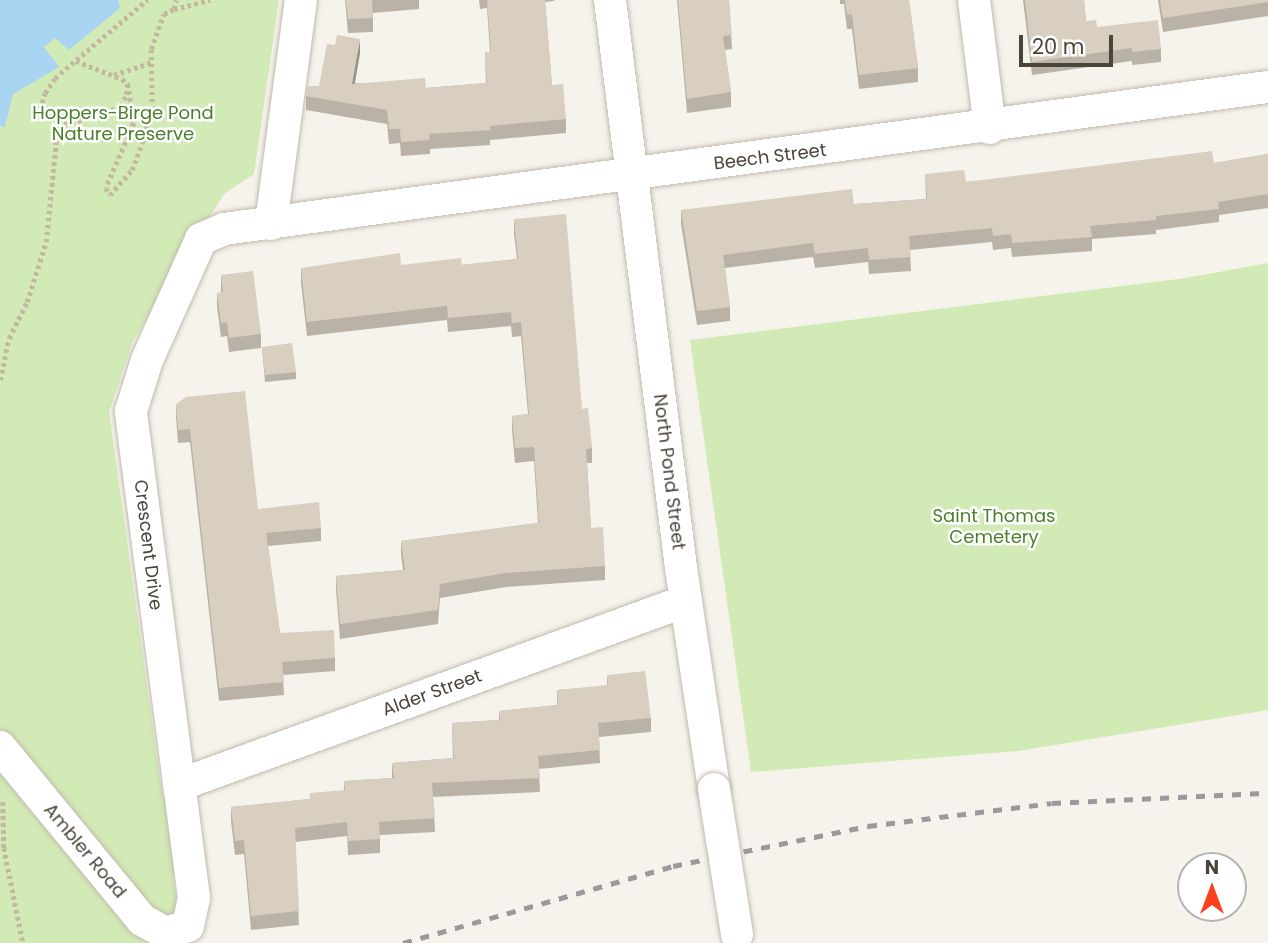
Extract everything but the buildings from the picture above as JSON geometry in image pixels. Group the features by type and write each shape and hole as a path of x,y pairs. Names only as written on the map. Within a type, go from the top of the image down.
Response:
{"street":[{"path":"271,224 302,0"},
{"name":"North Pond Street","path":"610,0 686,601 737,939"},
{"path":"974,0 990,128"},
{"name":"Beech Street","path":"271,224 1268,88"},
{"name":"Crescent Drive","path":"182,929 192,921 195,908 131,411 147,360 201,239 224,229 271,224"},
{"name":"Alder Street","path":"179,785 686,601"},
{"name":"Ambler Road","path":"7,757 142,920 165,933 182,929"}],"path":[{"path":"128,84 121,107 81,123 58,122 49,118 43,103 45,93 76,61 147,0"},
{"path":"174,9 176,0"},
{"path":"76,61 114,75 128,84 134,123 106,188 110,195 132,170 152,109 155,32 164,14 210,0"},
{"path":"114,75 152,62"},
{"path":"0,380 9,338 27,302 46,242 58,122"},
{"path":"7,757 3,803 4,848 23,943"}],"green space":[{"name":"Hoppers-Birge Pond Nature Preserve","path":"0,0 279,0 254,174 224,194 133,341 109,412 161,786 184,889 173,876 184,943 0,943"},
{"name":"Saint Thomas Cemetery","path":"1268,263 1268,710 1019,751 751,772 690,340 1186,278"}],"water":[{"path":"0,0 118,0 120,8 69,50 55,38 44,47 59,67 13,94 5,127 0,126"}],"railway":[{"path":"403,943 673,866 868,826 1052,803 1268,793"}]}
